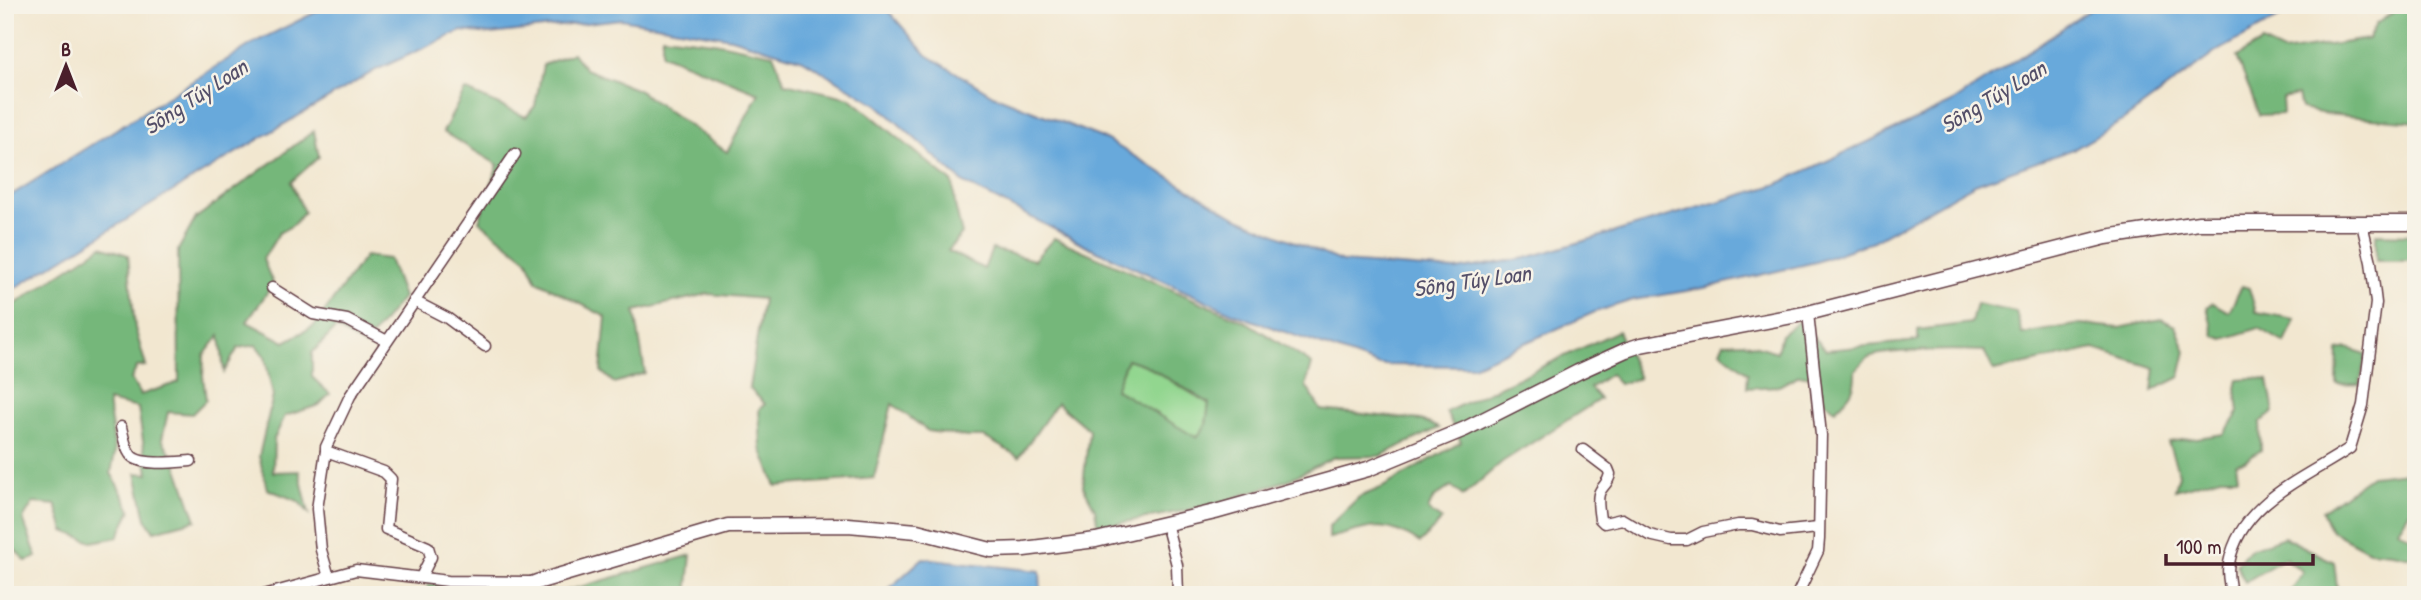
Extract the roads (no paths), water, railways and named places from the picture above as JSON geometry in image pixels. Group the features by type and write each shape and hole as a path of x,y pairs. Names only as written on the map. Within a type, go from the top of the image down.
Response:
{"street":[{"path":"329,577 321,550 317,509 326,451 350,396 515,154"},
{"path":"503,595 537,582 728,526 875,527 916,531 990,550 1024,549 1096,540 1301,489 1368,469 1465,429 1626,350 1659,341 1746,327 1808,313 2106,237 2199,223 2416,223"},
{"path":"2231,595 2229,561 2246,522 2272,497 2350,448 2354,438 2363,405 2376,303 2371,262 2362,225"},
{"path":"272,288 313,314 347,320 387,341"},
{"path":"414,300 447,318 485,346"},
{"path":"1797,595 1818,551 1821,435 1808,313"},
{"path":"121,427 127,450 136,460 191,461"},
{"path":"1583,450 1608,469 1610,474 1608,484 1598,496 1600,519 1604,523 1622,519 1649,535 1671,540 1687,540 1703,532 1738,525 1752,525 1780,532 1818,528"},
{"path":"326,451 384,472 391,479 386,529 428,547 431,557 421,577"},
{"path":"1166,523 1177,565 1178,595"},
{"path":"264,595 356,570 448,581 537,582"}],"water":[{"name":"Sông Túy Loan","path":"330,5 883,5 927,55 993,95 1107,140 1234,216 1342,262 1456,270 1526,258 1775,185 1950,104 2097,5 2302,5 2216,52 2124,120 2076,148 1975,184 1873,241 1816,262 1704,288 1633,300 1595,312 1473,366 1378,365 1237,315 1087,246 964,183 878,105 803,60 731,38 621,19 491,34 461,31 376,70 5,294 5,199 255,42"},
{"path":"923,558 1040,571 1041,595 882,595"}]}
